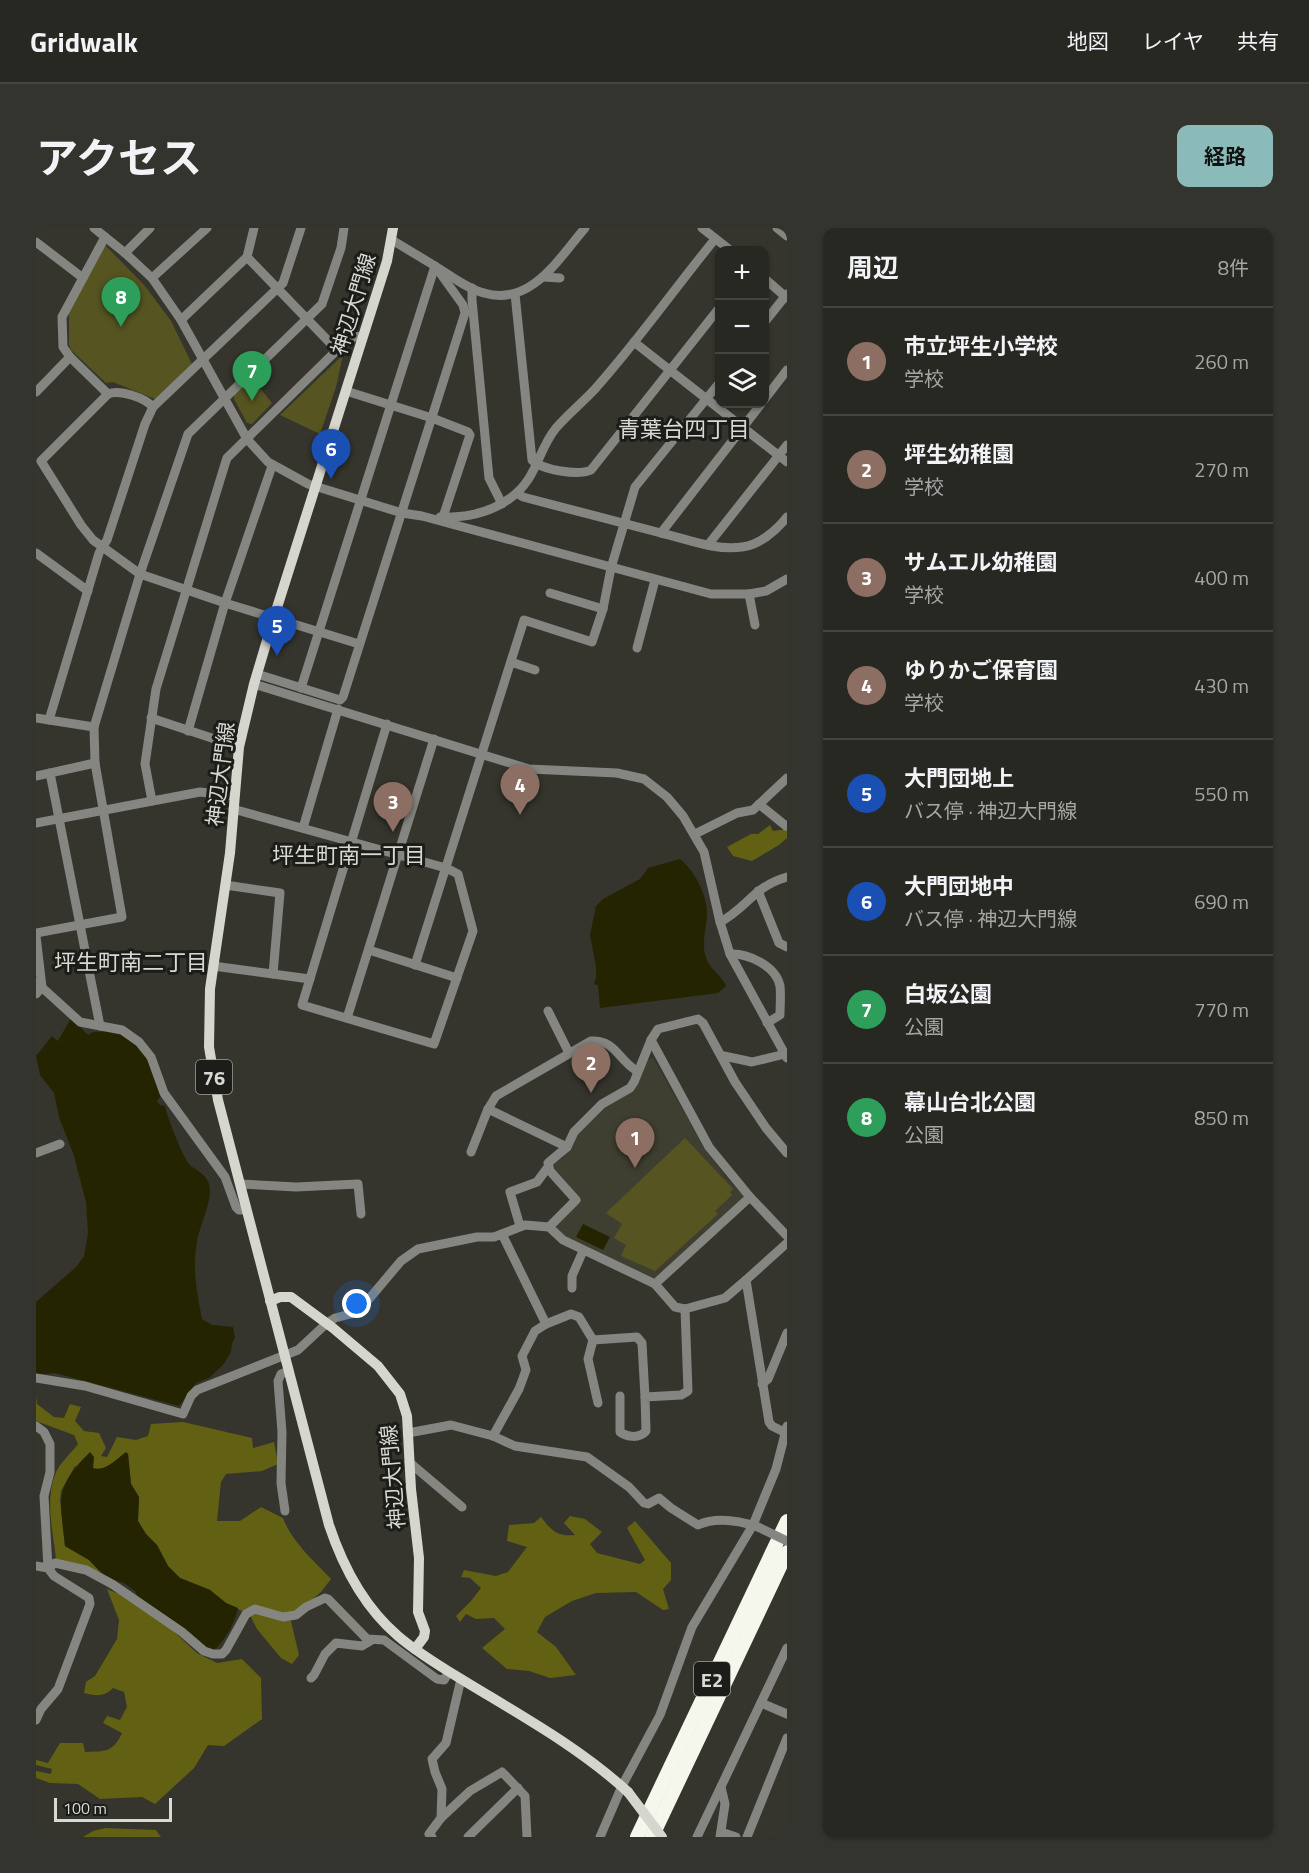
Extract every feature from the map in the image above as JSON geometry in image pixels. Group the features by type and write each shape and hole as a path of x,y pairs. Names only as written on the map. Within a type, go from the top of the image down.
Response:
{"highway":[{"name":"E2","path":"637,1837 787,1521"},
{"name":"E2","path":"652,1837 787,1552"}],"main road":[{"name":"神辺大門線","path":"393,228 387,261 274,617 239,747 225,885 210,989 209,1047 218,1100 246,1210 329,1525 344,1564 369,1605 398,1637 601,1768 638,1802 662,1837"},
{"name":"神辺大門線","path":"270,1301 280,1297 291,1297 327,1323 378,1366 400,1394 408,1416 409,1462 419,1558 418,1612 425,1630 424,1637 415,1649"}],"street":[{"path":"94,228 152,278 181,320 247,440 272,466 316,487 402,513 443,517 486,512 517,493 538,466 555,429 595,389 716,239"},
{"path":"125,253 150,228"},
{"path":"152,278 207,228"},
{"path":"181,320 247,257 254,228"},
{"path":"49,720 99,553 104,547 145,424 153,407 279,289 285,280 301,228"},
{"path":"246,1210 239,1210 236,1207 225,1177 164,1093 151,1057 139,1042 122,1030 80,1023 38,987 36,934 122,917 95,763 94,727 140,574 188,434 322,304 341,249 344,228"},
{"path":"392,240 472,288 497,296 515,294 537,283 585,228"},
{"path":"702,228 725,246"},
{"path":"777,228 787,236"},
{"path":"105,237 62,316 63,347 70,357 108,394"},
{"path":"36,242 83,278"},
{"path":"247,257 337,350"},
{"path":"301,688 435,266"},
{"path":"256,679 301,688 340,700 343,697 465,313 463,304 435,266"},
{"path":"543,277 560,278"},
{"path":"769,281 786,296 769,318"},
{"path":"472,288 489,478 502,504"},
{"path":"515,294 532,460 538,466 584,473 591,470 715,313"},
{"path":"152,801 145,764 156,689 227,458 337,350 354,337 363,336"},
{"path":"634,342 787,462"},
{"path":"36,392 70,357"},
{"path":"769,394 787,370"},
{"path":"414,965 524,620 592,642 603,609 611,568 634,488 715,388"},
{"path":"153,407 148,401 113,391 41,461 93,540 140,574 359,644"},
{"path":"346,392 432,418 468,432 470,435 443,517"},
{"path":"661,533 759,408"},
{"path":"708,545 787,445"},
{"path":"188,731 225,603 272,466"},
{"path":"517,493 523,497 624,524 725,548 743,547 758,542 787,518"},
{"path":"422,516 711,594 748,594 766,591 787,579"},
{"path":"36,553 88,591"},
{"path":"637,648 655,580"},
{"path":"550,593 603,609"},
{"path":"748,594 755,625"},
{"path":"511,662 535,670"},
{"path":"256,679 338,709 530,770 617,772 644,779 667,797 683,816 704,852 730,954 786,1056 752,1062 722,1057"},
{"path":"303,828 338,709"},
{"path":"36,718 94,727"},
{"path":"151,718 239,747"},
{"path":"233,809 303,828 351,842 446,868 458,874 472,931 434,1044 302,1005 351,842 387,724"},
{"path":"347,1018 434,740"},
{"path":"36,776 95,763"},
{"path":"50,773 99,1026"},
{"path":"694,834 737,813 753,810 787,778"},
{"path":"36,823 200,792 234,796"},
{"path":"759,804 787,825"},
{"path":"720,922 734,913 758,891 776,880 787,877"},
{"path":"225,885 280,893 273,974"},
{"path":"758,891 779,944 787,947"},
{"path":"369,950 457,978"},
{"path":"730,954 737,954 765,964 780,983 780,1015 767,1023"},
{"path":"213,966 310,978"},
{"path":"548,1011 569,1053"},
{"path":"520,1226 510,1192 537,1182 548,1164 567,1147 574,1132 602,1104 630,1088 658,1029 698,1019 703,1023 735,1082 755,1113 787,1153"},
{"path":"471,1152 488,1109 496,1096 591,1041 602,1040 610,1044 629,1066 637,1071"},
{"path":"651,1040 709,1146 750,1197 787,1236"},
{"path":"488,1109 567,1147"},
{"path":"36,1153 60,1144"},
{"path":"548,1167 576,1200 549,1227"},
{"path":"240,1184 296,1187 358,1184 361,1214"},
{"path":"655,1284 750,1197"},
{"path":"36,1378 85,1386 183,1414 191,1396 197,1390 298,1350 327,1323 335,1318 358,1312 401,1261 418,1249 502,1234 525,1225 549,1227 563,1240 583,1251 655,1284 675,1307 685,1309 725,1298 787,1243"},
{"path":"502,1234 546,1324"},
{"path":"572,1288 572,1276 583,1251"},
{"path":"600,1837 660,1715 692,1627 756,1526 776,1469 786,1429 772,1426 769,1422 746,1280"},
{"path":"645,1397 681,1395 688,1391 685,1309"},
{"path":"493,1436 519,1389 526,1370 522,1356 535,1331 571,1314 579,1317 592,1340 588,1359 598,1403"},
{"path":"762,1384 768,1378 787,1333"},
{"path":"592,1340 637,1338 642,1342 646,1431 637,1436 626,1436 620,1432 620,1396"},
{"path":"285,1511 280,1483 282,1432 278,1381 281,1374 289,1371"},
{"path":"408,1433 451,1425 493,1436 515,1446 587,1457 622,1481 644,1503 648,1504 659,1498 698,1525 705,1522 730,1521 756,1526 787,1540"},
{"path":"36,1426 44,1432 50,1444 50,1472 44,1496 48,1568 54,1575 88,1598 90,1604 58,1689 41,1709 36,1720"},
{"path":"36,1439 46,1438"},
{"path":"409,1462 462,1507"},
{"path":"36,1566 48,1568 55,1563 73,1566 103,1579 182,1632 204,1652 222,1654 246,1614 255,1609 283,1617 296,1615 306,1607 328,1599 367,1639 384,1640 437,1679 444,1680 449,1672"},
{"path":"311,1678 325,1654 336,1643 362,1646 368,1645 372,1640"},
{"path":"697,1837 787,1648"},
{"path":"441,1818 442,1789 432,1759 446,1743 461,1679"},
{"path":"761,1703 787,1714"},
{"path":"747,1837 787,1738"},
{"path":"429,1836 441,1818 470,1791 502,1772 525,1796 527,1837"},
{"path":"721,1787 725,1804 721,1834 736,1837"},
{"path":"468,1837 518,1788"},
{"path":"709,1812 716,1809 720,1811 723,1818"}],"shaded area":[{"path":"105,245 145,286 171,321 192,364 155,399 113,382 106,383 71,350 69,345 69,313"},
{"path":"343,355 336,387 320,434 280,415"},
{"path":"252,378 272,403 252,424 247,423 234,395"},
{"path":"770,825 773,831 787,829 787,838 752,861 733,856 727,847 751,834 758,834"},
{"path":"680,859 690,869 702,890 707,913 705,954 709,964 726,986 718,993 600,1008 598,985 594,984 596,967 590,935 596,906 603,899 640,879 648,868"},
{"path":"71,1018 88,1035 93,1032 118,1033 130,1039 143,1052 161,1096 157,1101 160,1105 165,1106 183,1154 190,1165 204,1175 209,1184 210,1197 198,1236 196,1252 195,1272 198,1300 202,1319 212,1325 233,1327 235,1338 231,1352 223,1365 209,1378 196,1383 179,1406 55,1373 36,1375 36,1302 76,1267 84,1256 88,1233 86,1202 74,1156 59,1117 54,1093 40,1075 36,1056 52,1036 58,1041"},
{"path":"653,1058 705,1149 727,1179 743,1195 743,1198 655,1281 565,1238 555,1229 555,1225 581,1202 552,1170 552,1165 564,1157 578,1134 606,1107 636,1088 647,1060"},
{"path":"685,1138 733,1189 730,1192 732,1195 715,1211 718,1214 655,1271 621,1256 626,1245 614,1238 622,1224 606,1213"},
{"path":"583,1224 610,1237 603,1250 576,1237"},
{"path":"36,1396 37,1404 54,1417 64,1418 70,1404 81,1407 75,1421 84,1431 99,1433 106,1448 101,1456 107,1457 117,1437 136,1440 148,1436 151,1424 183,1422 252,1438 253,1448 274,1442 278,1464 262,1471 226,1474 221,1482 217,1521 240,1521 261,1507 283,1518 297,1543 331,1579 321,1592 298,1612 275,1618 291,1621 299,1655 292,1664 281,1658 257,1629 250,1615 226,1603 210,1590 180,1578 168,1566 157,1545 138,1521 139,1497 131,1484 128,1454 101,1469 75,1466 61,1491 65,1546 89,1560 101,1573 56,1559 50,1503 53,1480 57,1470 78,1444 74,1435 36,1421"},
{"path":"90,1452 94,1457 93,1468 98,1469 111,1464 126,1452 128,1454 131,1484 139,1497 138,1521 157,1545 168,1566 180,1578 210,1590 226,1603 238,1608 228,1633 210,1653 141,1604 135,1591 124,1583 107,1578 89,1560 65,1546 62,1494 70,1475"},
{"path":"570,1516 585,1519 602,1532 590,1544 597,1553 640,1564 645,1560 627,1528 635,1521 671,1563 671,1580 663,1589 669,1609 663,1610 636,1592 596,1593 572,1601 545,1617 537,1632 556,1647 576,1675 550,1678 529,1671 507,1669 482,1648 505,1629 494,1618 476,1619 466,1614 460,1622 456,1616 481,1588 470,1578 461,1577 464,1570 496,1576 508,1572 527,1547 507,1541 509,1525 534,1523 541,1517 555,1532 575,1535 564,1523"},
{"path":"107,1589 119,1594 172,1630 197,1653 217,1663 242,1659 261,1678 262,1719 224,1746 208,1745 194,1768 155,1804 142,1797 100,1799 78,1784 50,1783 36,1778 36,1771 51,1774 52,1769 36,1765 36,1760 48,1763 60,1743 83,1743 85,1752 103,1751 112,1748 122,1733 103,1723 107,1716 120,1720 127,1707 124,1692 113,1688 100,1695 84,1693 86,1682 95,1676 117,1639 119,1620"},
{"path":"105,1828 156,1830 161,1837 83,1837"}],"place":[{"name":"幕山台北公園","path":"121,327"},
{"name":"白坂公園","path":"252,401"},
{"name":"大門団地中","path":"331,479"},
{"name":"大門団地上","path":"277,656"},
{"name":"ゆりかご保育園","path":"520,815"},
{"name":"サムエル幼稚園","path":"393,832"},
{"name":"坪生幼稚園","path":"591,1093"},
{"name":"市立坪生小学校","path":"635,1168"}],"district":[{"name":"青葉台四丁目","path":"684,429"},
{"name":"坪生町南一丁目","path":"349,855"},
{"name":"坪生町南二丁目","path":"131,962"}]}
